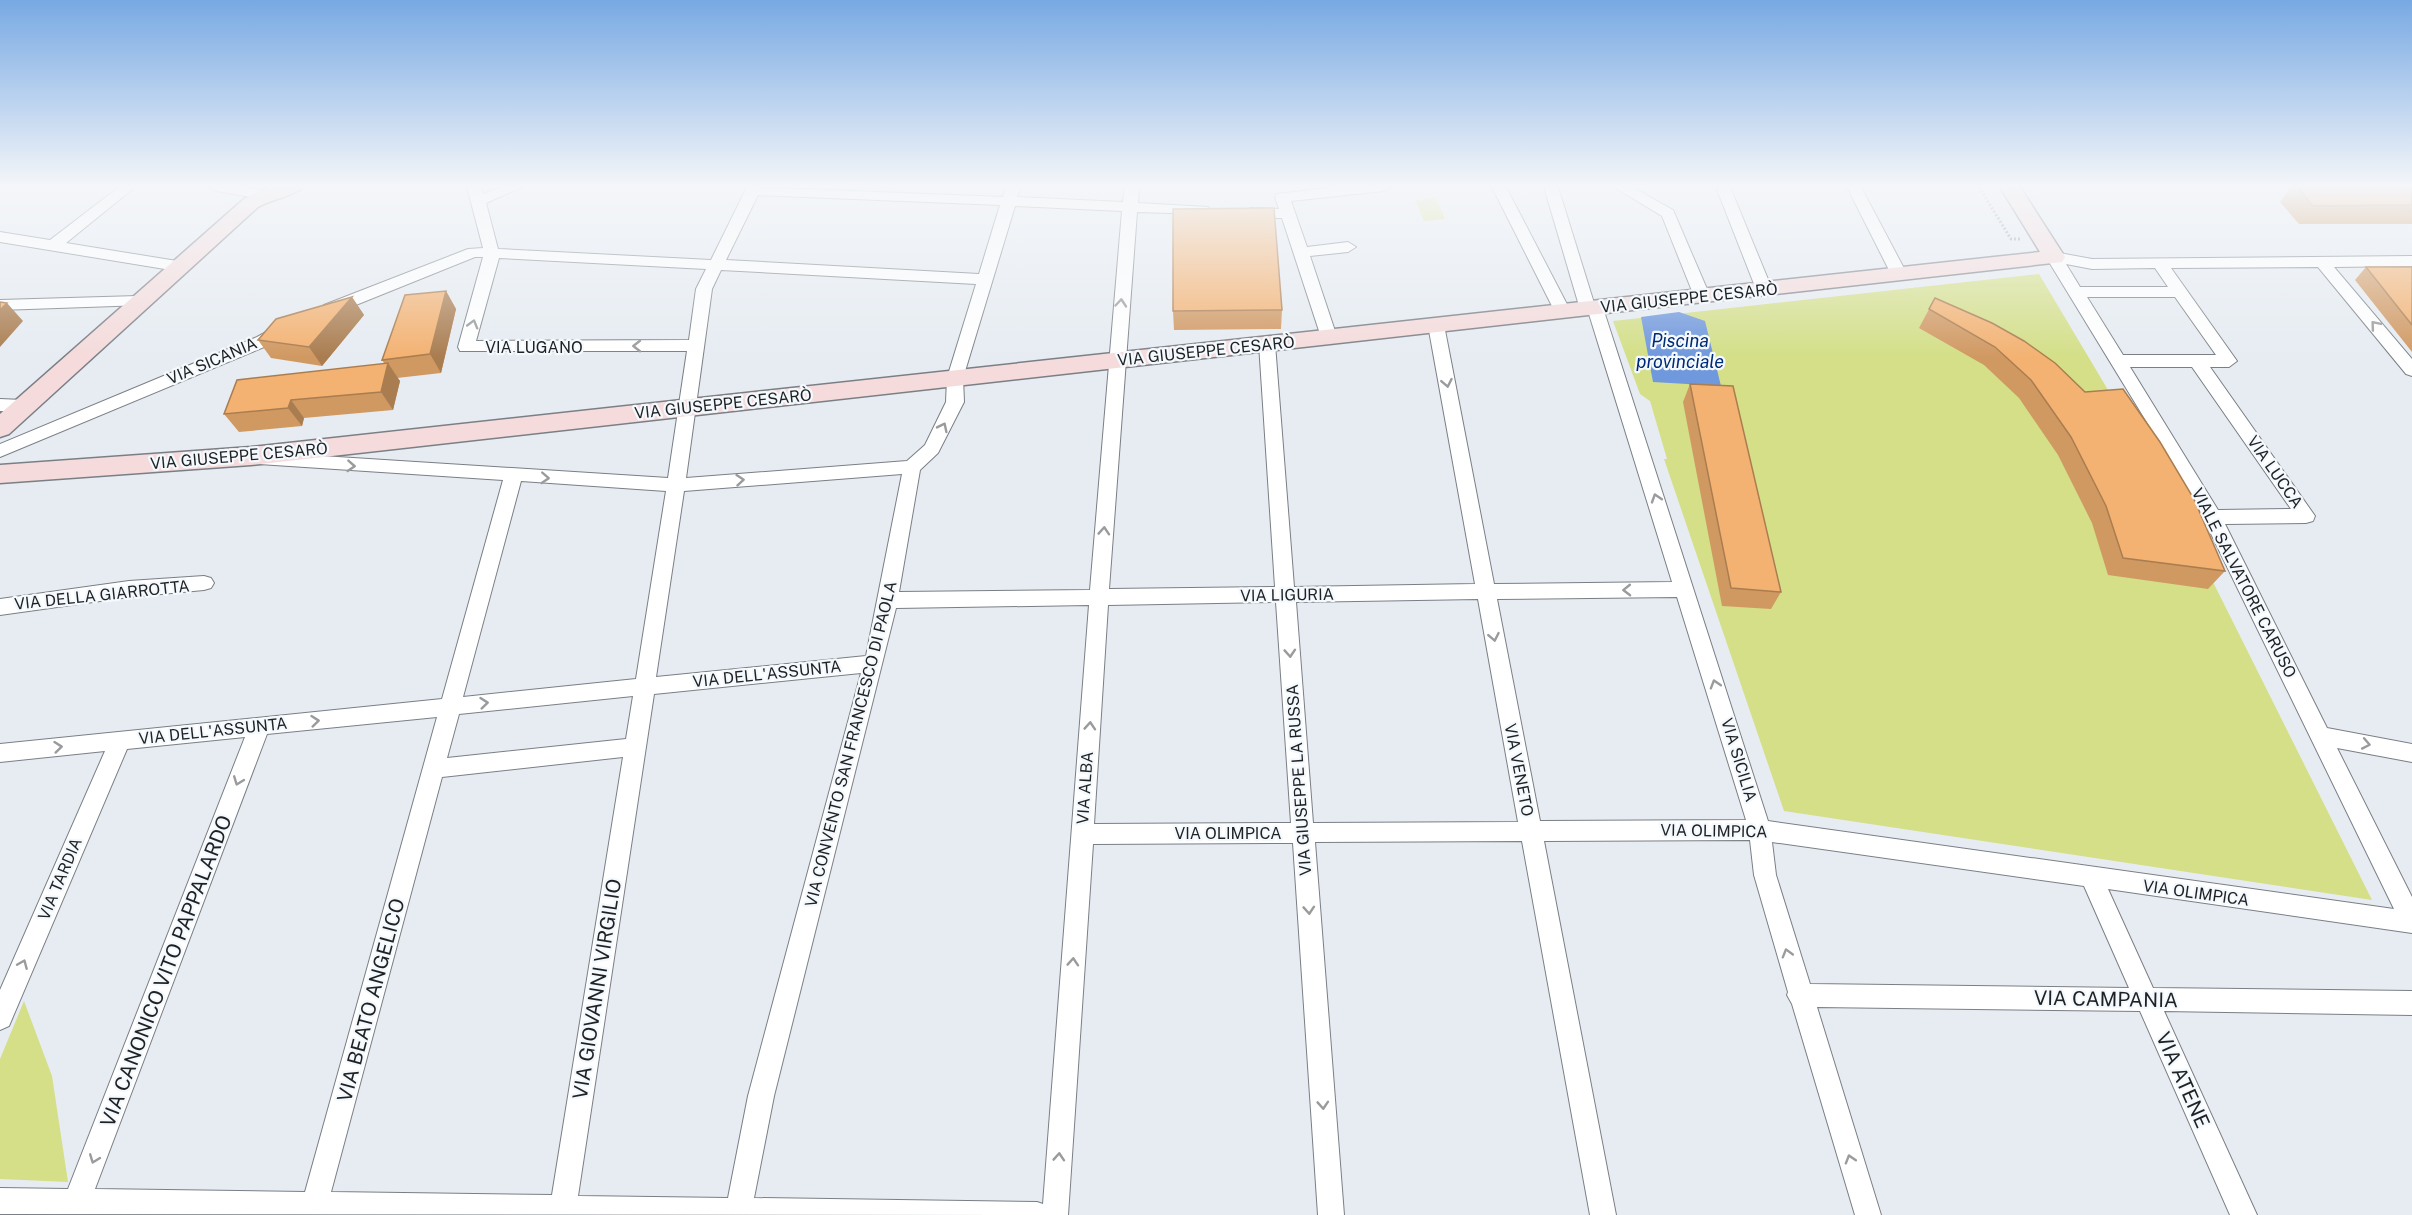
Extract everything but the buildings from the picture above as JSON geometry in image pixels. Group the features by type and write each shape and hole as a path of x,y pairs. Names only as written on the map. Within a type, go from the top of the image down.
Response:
{"street":[{"path":"39,244 177,266"},
{"path":"0,428 203,244"},
{"path":"489,244 492,254"},
{"path":"650,682 704,289 726,244"},
{"path":"251,456 282,461 676,485 912,467 932,449 955,402 955,378 996,244"},
{"name":"VIA ALBA","path":"1055,1215 1116,361 1127,244"},
{"path":"1297,244 1329,337"},
{"path":"1528,244 1563,312"},
{"name":"VIA SICILIA","path":"1570,244 1686,589 1760,830 1765,875 1799,994 1868,1215"},
{"path":"1681,244 1702,296"},
{"path":"1746,244 1764,290"},
{"path":"1883,244 1899,274"},
{"path":"2046,244 2054,257"},
{"path":"1301,252 1348,248"},
{"name":"VIA SICANIA","path":"0,450 263,340 307,319 473,252 985,279"},
{"name":"VIA LUGANO","path":"492,254 466,347 696,345"},
{"name":"VIA GIUSEPPE CESARÒ","path":"0,474 251,456 2054,257 2092,264 2412,261"},
{"name":"VIALE SALVATORE CARUSO","path":"2054,257 2212,517 2412,922"},
{"path":"2322,262 2412,370"},
{"path":"2118,361 2229,361 2159,264"},
{"path":"2075,292 2180,292"},
{"path":"0,305 138,301"},
{"name":"VIA VENETO","path":"1436,326 1603,1215"},
{"name":"VIA GIUSEPPE LA RUSSA","path":"1267,344 1331,1215"},
{"name":"VIA LUCCA","path":"2197,361 2306,516 2212,517"},
{"path":"0,405 23,406"},
{"name":"VIA CONVENTO SAN FRANCESCO DI PAOLA","path":"738,1212 761,1096 874,663 912,467"},
{"path":"452,700 513,476"},
{"name":"VIA DELLA GIARROTTA","path":"0,607 129,590 204,583"},
{"name":"VIA LIGURIA","path":"888,600 1686,589"},
{"name":"VIA DELL'ASSUNTA","path":"0,753 426,710 452,700 874,663"},
{"name":"VIA GIOVANNI VIRGILIO","path":"562,1211 634,755 650,682"},
{"name":"VIA BEATO ANGELICO","path":"314,1210 452,700"},
{"name":"VIA CANONICO VITO PAPPALARDO","path":"74,1209 259,726"},
{"path":"2320,736 2412,753"},
{"name":"VIA TARDIA","path":"0,1018 120,741"},
{"path":"432,776 634,755"},
{"name":"VIA OLIMPICA","path":"1082,834 1760,830 2092,879 2412,922"},
{"name":"VIA ATENE","path":"2092,879 2244,1215"},
{"name":"VIA CAMPANIA","path":"1799,994 2412,1003"},
{"path":"0,1202 74,1209 1037,1215"}],"green space":[{"path":"2039,274 2164,484 2372,900 1784,811 1664,459 1667,459 1650,401 1640,394 1613,321"},
{"path":"24,1001 52,1076 68,1182 0,1179 0,1059"}],"water":[{"name":"Piscina provinciale","path":"1679,312 1705,321 1721,386 1653,382 1641,317"}]}
